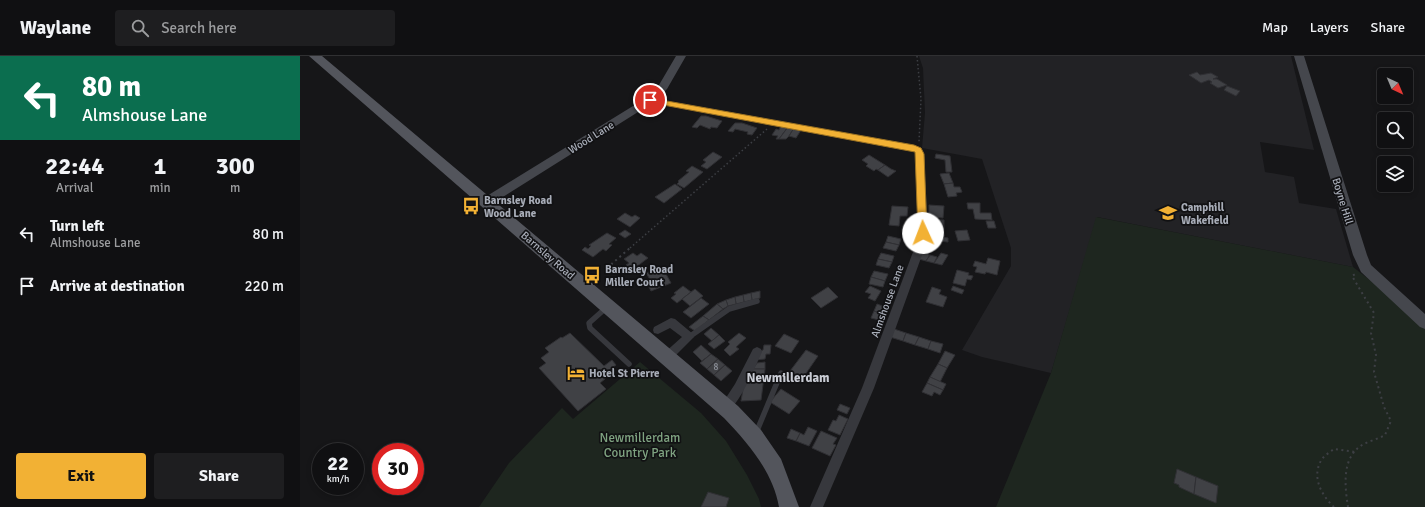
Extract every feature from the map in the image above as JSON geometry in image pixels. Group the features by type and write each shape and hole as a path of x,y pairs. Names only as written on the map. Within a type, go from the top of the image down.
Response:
{"main road":[{"name":"Barnsley Road","path":"315,56 607,307 726,407 754,436 774,466 789,507"}],"street":[{"name":"Wood Lane","path":"486,202 650,100 663,87 681,56"},
{"name":"Boyne Hill","path":"1300,56 1360,255 1366,268 1425,323"},
{"path":"650,100 914,148 918,150"},
{"name":"Almshouse Lane","path":"816,507 868,388 921,244 923,233 920,154 918,150"},
{"path":"658,330 671,322 689,336 667,357"},
{"path":"726,407 739,388 757,352"}],"lane":[{"path":"689,336 701,330 729,310 756,301"},
{"path":"607,307 592,319 589,323 590,328 629,364"},
{"path":"754,436 781,373"}],"path":[{"path":"917,56 922,90 922,120 918,150"},
{"path":"607,268 774,123"},
{"path":"1348,507 1346,474 1348,462 1360,447 1385,435 1391,421 1384,407 1382,394 1377,386 1374,372 1376,366 1376,355 1371,333 1374,313 1352,276 1366,268"},
{"path":"1334,507 1320,492 1317,475 1322,459 1334,449 1355,452"}],"shaded area":[{"name":"Camphill Wakefield","path":"919,56 1291,56 1314,150 1260,142 1265,172 1294,177 1299,203 1336,209 1353,267 1097,217 1051,373 982,357 962,350 1011,266 1011,248 982,159 922,148 925,113 923,68"}],"green space":[{"path":"1096,217 1353,267 1425,323 1425,507 996,507 1051,373"},
{"name":"Newmillerdam Country Park","path":"640,362 701,413 726,441 747,475 759,499 761,507 479,507 509,463 562,408 573,419"}],"building":[{"path":"1197,72 1200,75 1211,73 1218,77 1213,79 1217,79 1227,85 1218,88 1210,83 1212,82 1209,80 1201,83 1189,75"},
{"path":"1227,86 1240,91 1236,96 1224,90"},
{"path":"701,116 722,121 717,128 711,127 710,129 700,125 697,128 692,127"},
{"path":"735,123 742,123 757,128 752,135 747,134 748,132 735,129 733,132 728,131"},
{"path":"781,126 788,127 779,139 776,139 778,136 772,135 776,129 779,130"},
{"path":"788,127 794,128 789,136 786,139 779,139"},
{"path":"794,128 801,130 796,138 789,136"},
{"path":"713,152 722,157 707,169 701,166 706,162 703,160"},
{"path":"936,154 950,156 952,172 946,172 945,160 935,158"},
{"path":"869,155 885,165 874,171 866,166 868,164 862,160"},
{"path":"885,165 896,171 888,177 878,170"},
{"path":"692,166 703,172 684,188 677,184 679,182 678,181 689,172 686,171"},
{"path":"949,173 953,183 944,184 940,174"},
{"path":"953,183 954,187 960,187 962,192 956,193 957,196 948,197 944,184"},
{"path":"675,184 682,189 664,203 655,197"},
{"path":"967,203 980,203 980,213 991,213 992,220 975,219 973,209 968,209"},
{"path":"929,205 944,206 943,218 929,217"},
{"path":"892,206 908,207 907,216 900,216 899,226 889,225"},
{"path":"625,213 632,217 635,215 640,218 630,227 617,219"},
{"path":"929,219 944,220 944,225 929,224"},
{"path":"986,221 994,221 996,228 988,228"},
{"path":"929,224 944,225 944,231 928,229"},
{"path":"928,229 944,231 944,236 928,235"},
{"path":"625,230 631,234 625,238 619,234"},
{"path":"967,230 970,240 958,241 955,231"},
{"path":"607,233 616,238 609,244 612,245 606,251 603,249 593,257 582,250 585,247 588,249 591,246 589,245"},
{"path":"928,235 944,236 943,237 948,238 948,242 928,240"},
{"path":"888,236 901,239 899,245 886,242"},
{"path":"886,242 899,245 896,251 883,248"},
{"path":"923,249 931,250 926,261 919,259"},
{"path":"633,253 637,256 641,253 648,258 632,270 626,265 629,263 624,259"},
{"path":"881,253 894,256 892,262 878,259"},
{"path":"941,253 948,255 942,265 934,263"},
{"path":"930,255 937,257 934,263 926,261"},
{"path":"988,258 1000,261 997,275 986,272 985,274 975,272 977,267 973,266 975,261 986,264"},
{"path":"878,259 892,262 889,268 876,265"},
{"path":"662,267 671,283 651,291 647,283 651,281 646,273"},
{"path":"957,270 969,273 968,275 973,276 971,280 967,279 965,286 953,283"},
{"path":"874,271 888,274 885,281 871,277"},
{"path":"871,277 885,281 883,287 869,284"},
{"path":"683,286 691,292 677,303 671,298 676,294 674,293"},
{"path":"870,286 881,291 875,301 868,298 871,294 865,292"},
{"path":"953,286 964,290 962,294 951,290"},
{"path":"828,287 838,297 821,308 811,298"},
{"path":"932,287 941,290 939,294 947,297 943,307 926,302"},
{"path":"695,289 703,296 690,306 682,299"},
{"path":"760,291 760,298 752,300 751,293"},
{"path":"751,293 752,300 744,302 743,295"},
{"path":"743,295 744,302 736,304 735,297"},
{"path":"735,297 736,304 728,306 726,300"},
{"path":"701,298 709,304 691,318 683,312"},
{"path":"726,300 728,306 723,309 717,304"},
{"path":"717,304 723,309 709,320 703,316"},
{"path":"877,304 888,308 886,315 874,311"},
{"path":"874,311 886,315 883,321 871,318"},
{"path":"703,316 709,320 695,331 689,327"},
{"path":"711,328 719,335 712,341 704,334"},
{"path":"894,329 906,333 903,341 890,337"},
{"name":"Hotel St Pierre","path":"570,333 604,366 612,360 616,365 608,371 611,374 600,383 606,389 578,411 539,368 546,363 541,358 549,352 545,348 561,337 562,338"},
{"path":"739,333 746,338 736,347 739,349 730,356 724,350 730,344 728,342"},
{"path":"906,333 919,337 915,345 903,341"},
{"path":"784,334 799,341 791,353 775,346"},
{"path":"719,335 725,341 714,349 708,344"},
{"path":"919,337 931,341 928,349 915,345"},
{"path":"931,341 943,344 940,353 928,349"},
{"path":"701,345 711,354 702,361 693,352"},
{"path":"764,345 771,345 770,354 766,354 765,359 755,360 763,350"},
{"path":"806,350 818,356 800,382 787,375"},
{"path":"945,351 955,355 947,368 938,364"},
{"path":"711,354 718,359 707,369 700,363"},
{"path":"718,359 725,365 714,375 707,369"},
{"path":"765,362 765,369 753,369 757,363"},
{"path":"938,364 947,368 940,382 930,377"},
{"path":"725,365 732,371 721,381 714,375"},
{"path":"753,369 765,369 764,377 745,378"},
{"path":"764,377 761,400 741,401 745,378"},
{"path":"930,377 946,384 943,390 927,383"},
{"path":"927,383 943,390 940,395 934,392 932,396 922,392"},
{"path":"781,389 800,401 789,414 770,402"},
{"path":"840,404 850,408 847,414 837,410"},
{"path":"839,415 848,419 840,435 828,430 833,420 836,421"},
{"path":"808,427 817,431 809,446 796,441 800,433 804,435"},
{"path":"791,429 800,433 796,441 787,438"},
{"path":"821,431 837,438 833,444 836,445 830,456 812,448"},
{"path":"1177,469 1196,477 1194,494 1174,483"},
{"path":"1196,477 1218,486 1216,503 1194,494"},
{"path":"708,492 729,498 726,507 701,507"}],"place":[{"name":"Barnsley Road Wood Lane","path":"471,206"},
{"name":"Camphill Wakefield","path":"1168,213"},
{"name":"Barnsley Road Miller Court","path":"592,275"},
{"name":"Hotel St Pierre","path":"576,373"}],"district":[{"name":"Newmillerdam","path":"788,377"}],"route":[{"path":"650,100 914,148 918,150 920,154 923,233"}]}
